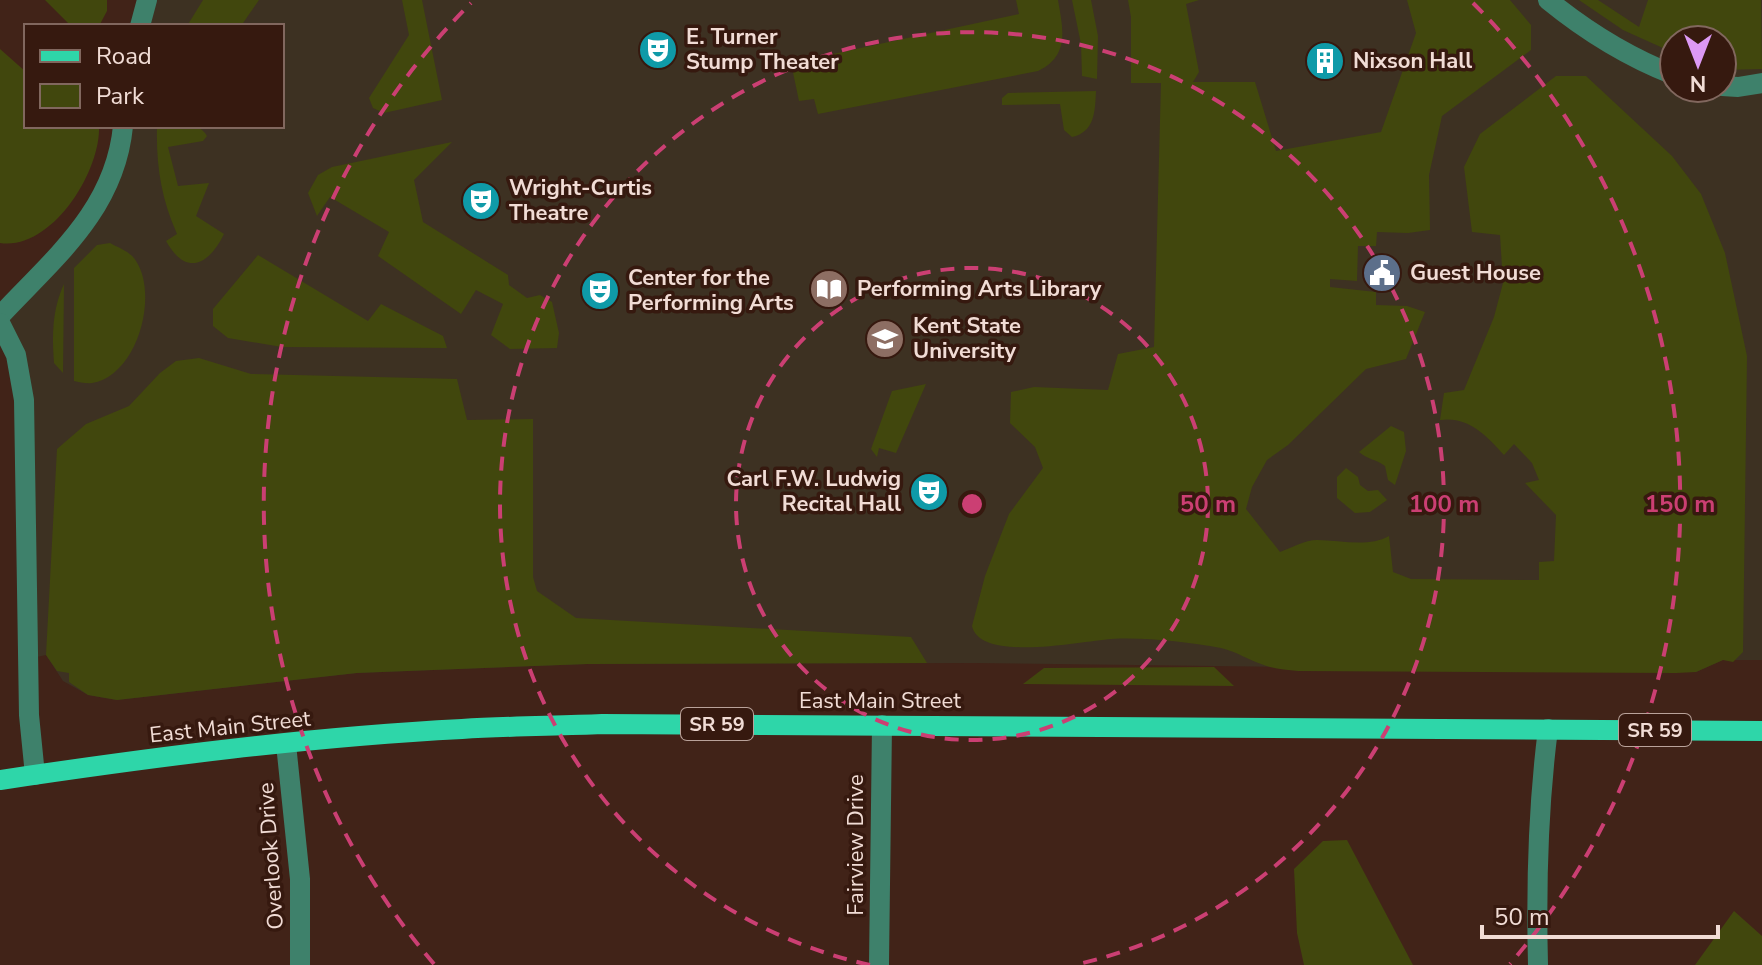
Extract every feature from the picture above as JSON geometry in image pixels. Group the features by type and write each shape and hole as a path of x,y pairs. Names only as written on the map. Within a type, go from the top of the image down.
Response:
{"main road":[{"name":"East Main Street","path":"0,780 286,744 460,729 602,724 1762,731"}],"street":[{"path":"141,24 147,0"},
{"path":"1548,0 1601,39 1658,67"},
{"path":"1738,87 1762,83"},
{"path":"0,316 70,241 97,207 112,179 123,128"},
{"path":"0,323 16,355 24,400 29,715 35,775"},
{"name":"Fairview Drive","path":"879,965 882,725"},
{"path":"1538,965 1536,913 1542,776 1548,729"},
{"name":"Overlook Drive","path":"286,744 300,879 300,965"}],"shaded area":[{"name":"Kent State University","path":"147,0 1762,0 1762,660 1723,660 1696,672 975,663 588,664 357,673 117,700 88,695 63,681 46,655 28,659 24,414 0,316 97,207 122,128 284,128 284,24 141,24"}],"green space":[{"path":"45,0 107,0 107,11 100,24 69,24"},
{"path":"203,0 259,0 242,24 188,24"},
{"path":"402,0 422,0 442,100 384,113 373,108 369,98 409,35"},
{"path":"1016,0 1058,0 1062,31 1060,50 1048,65 1038,71 818,114 814,99 799,101 791,63 1019,14"},
{"path":"1072,0 1091,0 1098,36 1097,79 1082,76 1081,44"},
{"path":"1128,0 1199,0 1186,4 1199,72 1193,82 1255,82 1276,151 1381,132 1416,33 1407,0 1510,0 1531,25 1531,50 1442,116 1429,175 1430,230 1377,232 1376,246 1358,246 1357,281 1330,279 1330,287 1376,292 1376,305 1407,306 1425,312 1406,359 1366,369 1288,445 1267,460 1252,487 1246,509 1280,552 1312,540 1363,543 1389,536 1393,572 1411,579 1539,580 1539,562 1554,561 1556,515 1525,483 1539,480 1532,463 1514,444 1504,455 1468,424 1440,420 1444,393 1464,390 1494,317 1503,283 1500,235 1472,232 1464,167 1480,134 1556,76 1586,76 1672,156 1701,194 1725,253 1747,356 1743,652 1733,662 1723,660 1696,672 1676,673 1298,671 1270,667 1221,648 1166,640 1111,639 1057,646 1012,647 993,644 979,637 972,626 985,576 1009,514 1043,468 1035,447 1010,423 1011,392 1034,387 1108,390 1118,354 1154,347 1161,83 1131,83"},
{"path":"1579,0 1598,0 1639,27 1648,0 1761,0 1762,69 1738,70 1738,24 1658,24 1658,46 1623,30"},
{"path":"0,49 24,70 24,128 99,128 92,165 69,205 37,235 19,242 0,243"},
{"path":"1096,91 1089,126 1072,137 1064,130 1060,104 1002,105 1002,98 1008,93"},
{"path":"157,128 198,128 207,136 203,141 168,147 178,186 209,183 196,216 224,234 211,253 197,263 181,259 166,241 177,234 167,207 157,154"},
{"path":"452,142 414,180 423,222 508,275 509,285 527,298 540,295 552,302 559,333 557,348 510,349 491,335 503,304 476,290 461,314 378,256 389,232 330,197 317,216 308,193 318,175 332,167"},
{"path":"110,243 134,258 143,276 144,313 140,332 132,351 108,377 90,383 74,381 74,268 97,245"},
{"path":"258,255 368,321 381,304 443,336 447,348 282,347 228,338 213,326 213,309"},
{"path":"64,284 63,373 54,363 53,333 57,303"},
{"path":"199,358 251,374 457,379 467,420 533,419 533,577 537,591 576,618 911,637 927,663 588,664 357,673 117,700 88,695 69,682 69,673 57,671 46,655 57,449 86,424 129,406 176,361"},
{"path":"926,384 896,453 879,448 877,457 871,449 892,391"},
{"path":"1391,426 1404,432 1406,451 1395,485 1388,480 1385,466 1359,452"},
{"path":"1346,468 1358,477 1360,485 1368,491 1378,490 1387,500 1370,512 1355,513 1337,498 1337,477"},
{"path":"1214,667 1234,686 1023,684 1044,668"},
{"path":"1347,840 1413,965 1304,965 1297,933 1294,869 1323,841"},
{"path":"1734,911 1762,936 1762,965 1695,965"}],"place":[{"name":"E. Turner Stump Theater","path":"658,50"},
{"name":"Nixson Hall","path":"1325,61"},
{"name":"Wright-Curtis Theatre","path":"481,201"},
{"name":"Guest House","path":"1382,273"},
{"name":"Performing Arts Library","path":"829,289"},
{"name":"Center for the Performing Arts","path":"600,291"},
{"name":"Kent State University","path":"885,339"},
{"name":"Carl F.W. Ludwig Recital Hall","path":"929,492"}]}
